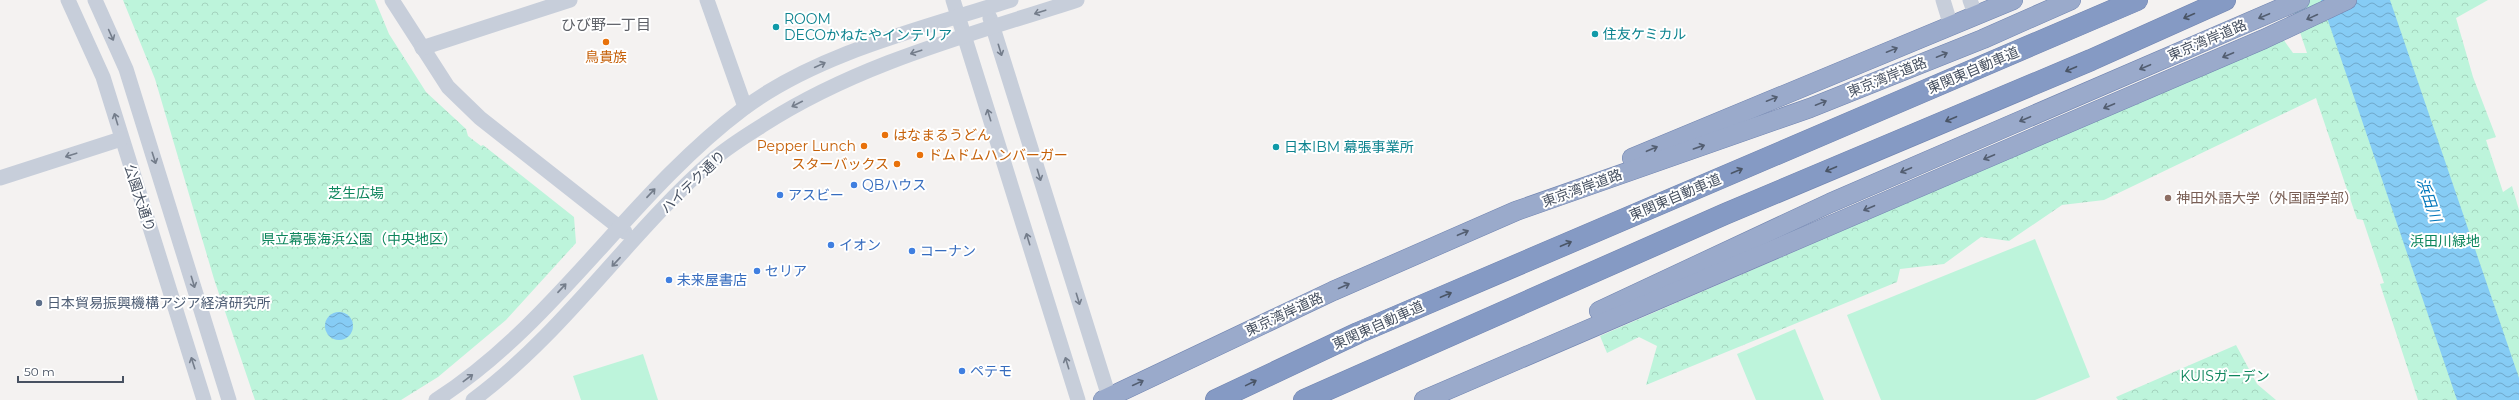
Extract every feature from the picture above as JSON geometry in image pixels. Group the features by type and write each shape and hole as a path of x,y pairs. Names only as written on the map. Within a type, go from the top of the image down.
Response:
{"highway":[{"path":"1555,198 1603,170 1951,26 1973,8 2013,0"},
{"name":"東京湾岸道路","path":"1107,399 1333,291 1516,211 1810,108 1983,39 2071,0"},
{"name":"東関東自動車道","path":"1216,400 1358,332 2137,0"},
{"path":"1304,400 1718,217 2091,60 2225,0"},
{"name":"東京湾岸道路","path":"1416,400 1626,298 1830,203 2300,0"},
{"path":"1424,400 2264,40 2347,0"}],"street":[{"name":"公園大通り","path":"68,0 103,77 121,139 204,400"},
{"name":"公園大通り","path":"95,0 126,69 229,400"},
{"path":"392,0 448,87 480,118 635,240"},
{"path":"422,48 570,0"},
{"path":"707,0 745,107"},
{"path":"952,0 965,36 1078,400"},
{"name":"ハイテク通り","path":"436,400 484,365 518,334 680,162 745,107 821,64 958,17 985,4 1012,0"},
{"name":"ハイテク通り","path":"473,400 527,356 635,240 716,158 789,108 893,59 1077,0"},
{"path":"1943,0 1951,26"},
{"path":"985,4 1107,399"},
{"path":"0,178 121,139"}],"green space":[{"name":"県立幕張海浜公園（中央地区）","path":"123,0 375,0 389,34 426,92 466,129 468,136 481,146 483,145 574,217 576,243 506,320 438,377 401,400 255,400 214,279 155,79"},
{"name":"浜田川緑地","path":"2289,0 2488,0 2456,18 2473,77 2496,137 2486,140 2503,192 2512,186 2519,210 2519,400 2418,400 2380,284 2384,283 2363,220 2357,219 2316,98 2104,200 2062,205 2009,241 1981,237 1944,264 1900,269 1897,282 1646,385 1657,346 1639,337 1607,353 1600,336 2283,39 2293,53 2307,53"},
{"path":"2035,239 2090,377 2035,400 1881,400 1847,315"},
{"path":"1795,329 1824,400 1756,400 1737,354"},
{"name":"KUISガーデン","path":"2236,345 2257,384 2276,400 2118,400 2116,397"},
{"path":"643,354 658,400 581,400 573,376"}],"water":[{"name":"浜田川","path":"2321,0 2390,0 2519,378 2519,400 2457,400"},
{"path":"339,312 349,316 353,326 349,336 339,340 329,336 325,326 329,316"}],"place":[{"name":"ROOM DECOかねたやインテリア","path":"776,27"},
{"name":"住友ケミカル","path":"1595,34"},
{"name":"鳥貴族","path":"606,42"},
{"name":"はなまるうどん","path":"885,135"},
{"name":"Pepper Lunch","path":"864,146"},
{"name":"日本IBM 幕張事業所","path":"1276,147"},
{"name":"ドムドムハンバーガー","path":"920,155"},
{"name":"スターバックス","path":"897,164"},
{"name":"QBハウス","path":"854,185"},
{"name":"アスビー","path":"780,195"},
{"name":"神田外語大学（外国語学部）","path":"2168,198"},
{"name":"イオン","path":"831,245"},
{"name":"コーナン","path":"912,251"},
{"name":"セリア","path":"757,271"},
{"name":"未来屋書店","path":"669,280"},
{"name":"日本貿易振興機構アジア経済研究所","path":"39,303"},
{"name":"ペテモ","path":"962,371"}],"district":[{"name":"ひび野一丁目","path":"606,25"}],"park label":[{"name":"芝生広場","path":"356,193"}]}
